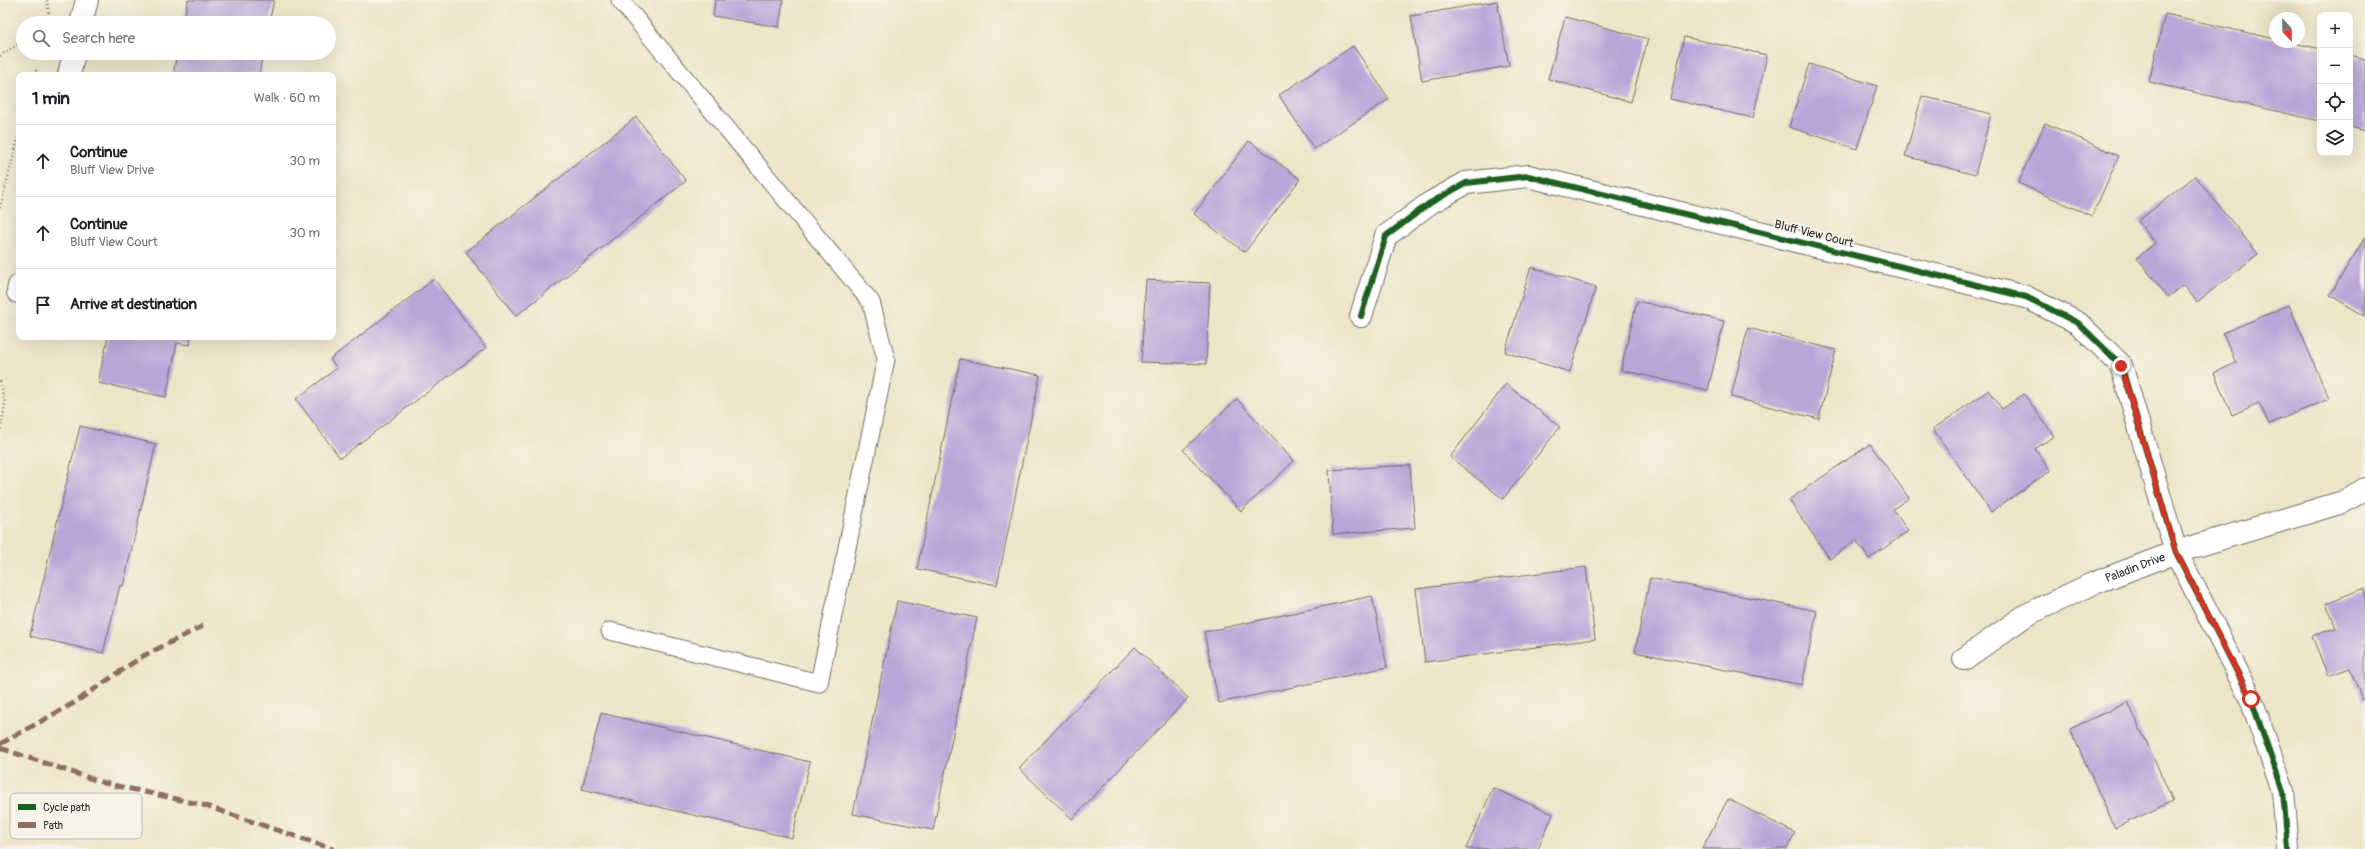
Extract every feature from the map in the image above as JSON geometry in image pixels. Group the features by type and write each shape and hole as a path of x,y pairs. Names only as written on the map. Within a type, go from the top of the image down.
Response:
{"street":[{"path":"83,16 87,0"},
{"path":"70,72 72,60"},
{"name":"Bluff View Court","path":"1361,316 1386,236 1430,203 1466,183 1528,176 2026,298 2078,323 2121,366 2176,552 2251,699 2283,791 2288,849"},
{"name":"Paladin Drive","path":"1964,659 2026,615 2092,584 2176,552 2343,502 2365,489"}],"lane":[{"path":"610,630 819,683 886,359 871,302 620,0"}],"path":[{"path":"47,0 49,16"},
{"path":"0,56 16,46"},
{"path":"0,208 16,147"},
{"path":"0,381 5,404 0,432"}],"building":[{"path":"188,0 274,0 271,16 185,16"},
{"path":"715,0 783,0 779,27 713,16"},
{"path":"1497,1 1509,66 1422,81 1411,16"},
{"path":"2165,14 2269,38 2269,48 2305,48 2305,46 2317,48 2317,120 2149,82"},
{"path":"1565,17 1648,39 1631,102 1548,79"},
{"path":"1684,37 1767,55 1753,118 1670,99"},
{"path":"1353,46 1389,99 1314,149 1279,95"},
{"path":"2353,56 2365,59 2365,131 2353,128"},
{"path":"176,60 262,60 260,72 174,72"},
{"path":"1809,64 1877,86 1857,149 1789,127"},
{"path":"1922,96 1991,114 1975,175 1905,156"},
{"path":"636,117 686,181 516,316 466,252"},
{"path":"2045,123 2119,156 2092,216 2018,183"},
{"path":"1249,141 1300,179 1245,252 1194,214"},
{"path":"2195,176 2258,254 2197,302 2184,285 2168,297 2137,258 2155,243 2138,221"},
{"path":"2365,237 2365,316 2330,295"},
{"path":"1531,267 1596,287 1570,372 1505,352"},
{"path":"434,279 486,348 340,458 296,399 337,368 330,359"},
{"path":"1146,280 1210,283 1206,364 1141,362"},
{"path":"1637,301 1724,321 1708,390 1621,370"},
{"path":"2289,305 2329,399 2269,424 2259,403 2232,415 2214,373 2236,363 2223,333"},
{"path":"1748,328 1836,350 1819,419 1731,397"},
{"path":"107,340 191,340 190,345 177,343 166,397 98,383"},
{"path":"960,359 1040,375 997,585 917,569"},
{"path":"1506,384 1560,427 1503,499 1450,457"},
{"path":"1989,390 2002,409 2024,394 2054,436 2035,449 2050,471 1991,512 1933,429"},
{"path":"1237,399 1294,461 1241,511 1183,450"},
{"path":"80,426 156,444 123,586 120,585 103,653 30,636"},
{"path":"1870,444 1909,498 1893,509 1908,531 1869,559 1856,540 1830,559 1789,500"},
{"path":"1410,465 1415,528 1333,534 1329,470"},
{"path":"1586,567 1595,639 1425,662 1416,589"},
{"path":"1650,578 1817,611 1802,685 1635,652"},
{"path":"2365,588 2365,699 2362,700 2350,668 2328,676 2312,636 2336,628 2326,603"},
{"path":"1372,596 1387,667 1219,703 1204,632"},
{"path":"897,601 977,618 933,830 853,814"},
{"path":"1135,647 1188,698 1072,819 1019,768"},
{"path":"2128,702 2173,801 2115,828 2070,729"},
{"path":"601,713 810,762 792,838 582,789"},
{"path":"1493,788 1553,814 1538,849 1466,849"},
{"path":"1728,799 1795,833 1787,849 1702,849"}],"marked path":[{"path":"0,744 74,703 143,656 205,625"},
{"path":"0,748 104,783 203,805 333,849"}],"cycle path":[{"path":"1361,316 1386,236 1430,203 1466,183 1528,176 2026,297 2078,323 2121,365 2176,552 2251,699 2283,791 2288,849"}],"route":[{"path":"2121,366 2176,552 2251,699"}]}
